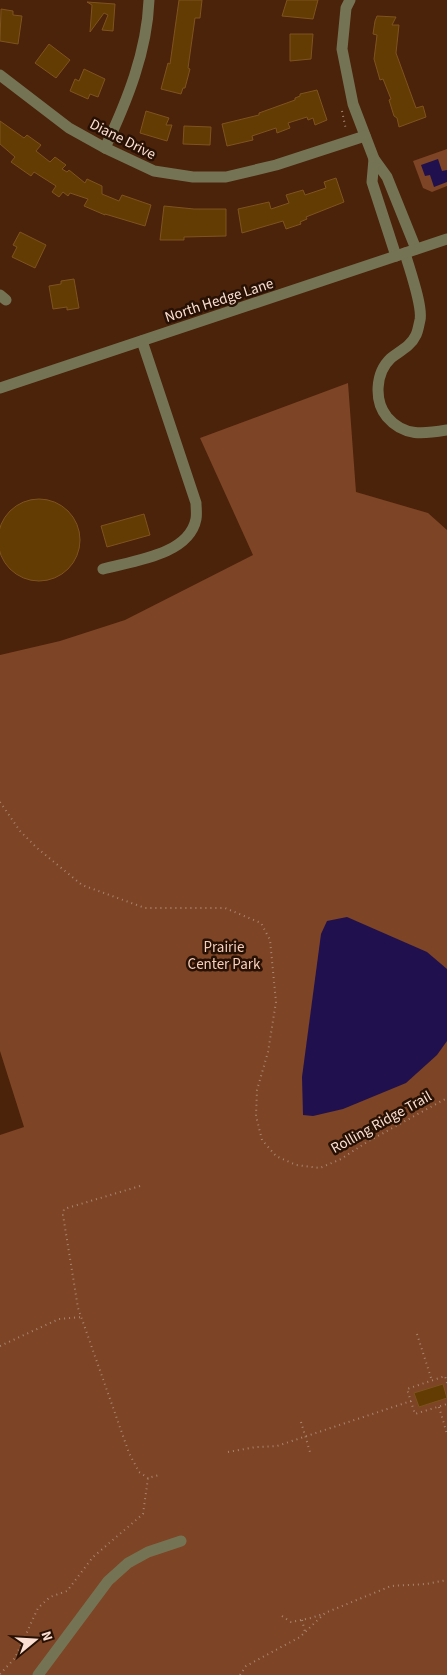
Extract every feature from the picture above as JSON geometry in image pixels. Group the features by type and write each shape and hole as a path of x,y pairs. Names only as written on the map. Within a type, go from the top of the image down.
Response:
{"street":[{"path":"105,148 124,109 140,59 148,21 149,0"},
{"path":"350,0 346,8 342,49 353,104 374,159 387,177 421,317 416,335 404,349 390,359 380,373 379,398 382,411 395,426 412,433 447,430"},
{"name":"Diane Drive","path":"0,75 69,128 105,148 154,171 192,178 226,177 276,165 365,136"},
{"path":"374,159 372,182 405,253"},
{"name":"North Hedge Lane","path":"0,388 447,239"},
{"path":"104,569 178,546 190,534 197,519 196,503 142,341"},
{"path":"38,1675 108,1580 128,1562 148,1552 181,1541"}],"path":[{"name":"Rolling Ridge Trail","path":"0,802 20,831 37,848 82,885 145,908 226,908 261,923 270,940 276,1002 268,1052 257,1090 256,1116 262,1140 276,1156 296,1165 320,1168 341,1159 367,1142 447,1098"},
{"path":"140,1186 64,1209 63,1215 78,1308 129,1453 139,1472 148,1478 159,1475"},
{"path":"0,1346 59,1319 82,1317"},
{"path":"418,1334 432,1381"},
{"path":"447,1383 445,1376 407,1390 415,1414 447,1404"},
{"path":"228,1452 256,1447 277,1446 411,1401"},
{"path":"438,1407 447,1434"},
{"path":"301,1422 310,1452"},
{"path":"0,1674 15,1658 38,1608 50,1597 67,1591 94,1557 143,1514 148,1478"},
{"path":"282,1616 291,1622 302,1620 325,1613 391,1586 426,1584 447,1580"},
{"path":"240,1675 246,1666 300,1637 325,1613"},
{"path":"302,1620 305,1632"}],"green space":[{"path":"447,149 447,186 432,192 423,188 413,161"},
{"name":"Prairie Center Park","path":"348,383 356,492 428,513 447,530 447,1675 0,1675 0,1135 24,1127 0,1051 0,655 60,641 125,620 253,555 200,438"}],"shaded area":[{"path":"438,159 442,171 447,170 447,182 434,187 430,175 425,176 421,165"},
{"path":"347,917 427,952 447,969 447,1041 437,1055 406,1083 343,1109 313,1116 303,1115 302,1077 321,934 327,921"}],"building":[{"path":"179,0 202,0 200,18 195,18 188,68 190,69 185,88 183,88 181,94 161,89 168,63 170,64"},
{"path":"287,0 318,0 313,19 282,16"},
{"path":"87,2 115,4 113,31 102,30 108,15 104,13 90,32 92,5"},
{"path":"1,9 13,11 13,15 22,16 18,44 0,41"},
{"path":"377,16 396,17 392,25 399,25 396,53 416,108 423,106 426,117 399,127 389,100 391,99 383,79 380,80 374,59 377,35 373,34"},
{"path":"290,34 313,34 311,59 290,61"},
{"path":"49,44 70,60 56,78 35,63"},
{"path":"84,69 105,79 98,97 90,94 88,99 70,91 75,79 79,81"},
{"path":"317,90 327,120 315,125 313,118 308,120 307,117 288,123 290,128 277,133 276,128 252,136 253,140 227,146 222,124 259,115 259,113 295,100 300,94"},
{"path":"146,111 169,118 166,125 172,125 167,141 140,133"},
{"path":"0,121 24,138 27,135 41,145 36,151 50,162 55,157 66,165 62,169 67,172 69,170 85,183 87,179 102,186 102,194 119,201 122,195 151,205 145,226 105,215 84,206 88,199 70,193 68,196 63,192 59,197 52,192 56,186 34,172 31,176 11,162 15,157 0,144"},
{"path":"184,126 211,127 210,145 183,144"},
{"path":"336,178 344,202 306,217 307,219 300,222 301,224 286,229 283,221 242,233 238,209 269,202 271,209 289,203 286,195 303,190 305,195 326,188 324,182"},
{"path":"164,206 194,209 226,209 226,236 184,237 184,240 160,240"},
{"path":"20,232 46,245 35,268 12,257 17,247 13,245"},
{"path":"74,279 79,308 67,310 67,307 53,309 49,286 61,284 61,281"},
{"path":"39,499 55,502 68,511 77,524 80,540 77,556 68,569 55,578 39,581 23,578 10,569 1,556 -2,540 1,524 10,511 23,502"},
{"path":"144,514 150,535 107,547 101,526"},
{"path":"443,1384 447,1398 419,1407 414,1393"}]}
